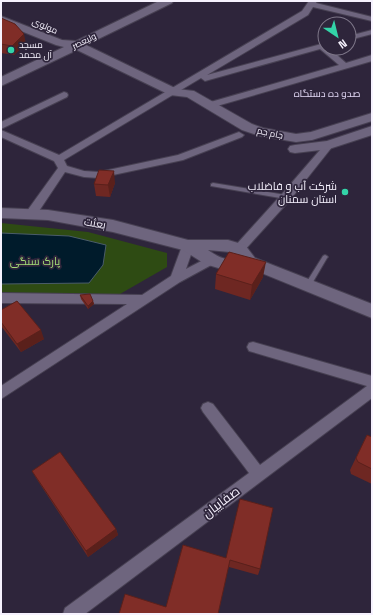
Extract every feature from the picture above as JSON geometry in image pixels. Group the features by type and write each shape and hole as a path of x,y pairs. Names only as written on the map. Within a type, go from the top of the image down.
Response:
{"street":[{"name":"ولیعصر","path":"1,82 149,1"},
{"name":"ولیعصر","path":"1,72 60,44 75,41 168,1"},
{"path":"31,214 61,164 174,92 305,13 312,2 372,19"},
{"name":"مولوی","path":"1,7 75,41"},
{"name":"مولوی","path":"1,18 60,44"},
{"path":"357,36 372,32"},
{"name":"جام جم","path":"75,41 174,92 190,94 247,127 260,132 296,138 312,136 372,117"},
{"path":"191,82 317,47"},
{"path":"335,56 345,66"},
{"path":"210,105 372,58"},
{"name":"جام جم","path":"174,92 180,99 239,135 271,146 299,149 329,145 372,130"},
{"path":"1,126 64,95"},
{"path":"1,133 61,164 84,174 99,175 180,158 239,135"},
{"path":"239,249 286,197 329,145"},
{"name":"بعثت","path":"1,213 48,215 113,226 188,246"},
{"path":"188,246 208,244 239,249 249,262 372,311"},
{"path":"188,246 211,260 234,267 249,262"},
{"path":"176,279 188,246"},
{"path":"1,393 176,279 211,260"},
{"path":"1,298 144,300"},
{"path":"253,347 372,382"},
{"name":"صفاییان","path":"70,614 372,390"},
{"path":"208,408 259,474"}],"lane":[{"path":"213,186 286,197"},
{"path":"308,285 325,257"}],"green space":[{"name":"پارک سنگی","path":"1,223 88,232 167,253 167,267 120,294 1,295"}],"water":[{"path":"1,233 69,236 106,245 103,265 89,283 1,284"}],"building":[{"path":"1,18 15,24 24,34 12,46 1,44"},
{"path":"99,170 114,171 108,185 94,184"},
{"path":"229,252 266,262 252,285 216,274"},
{"path":"90,294 93,301 88,306 80,295"},
{"path":"17,301 41,330 17,344 1,322 1,310"},
{"path":"367,435 372,437 372,469 358,462 356,458"},
{"path":"60,452 116,529 86,551 32,471"},
{"path":"240,499 273,508 260,569 230,560 218,614 119,614 125,594 166,607 183,545 226,558"}],"place":[{"name":"مسجد آل محمد","path":"11,50"},
{"name":"شرکت آب و فاضلاب استان سمنان","path":"345,192"}],"district":[{"name":"صدو ده دستگاه","path":"327,93"}]}
